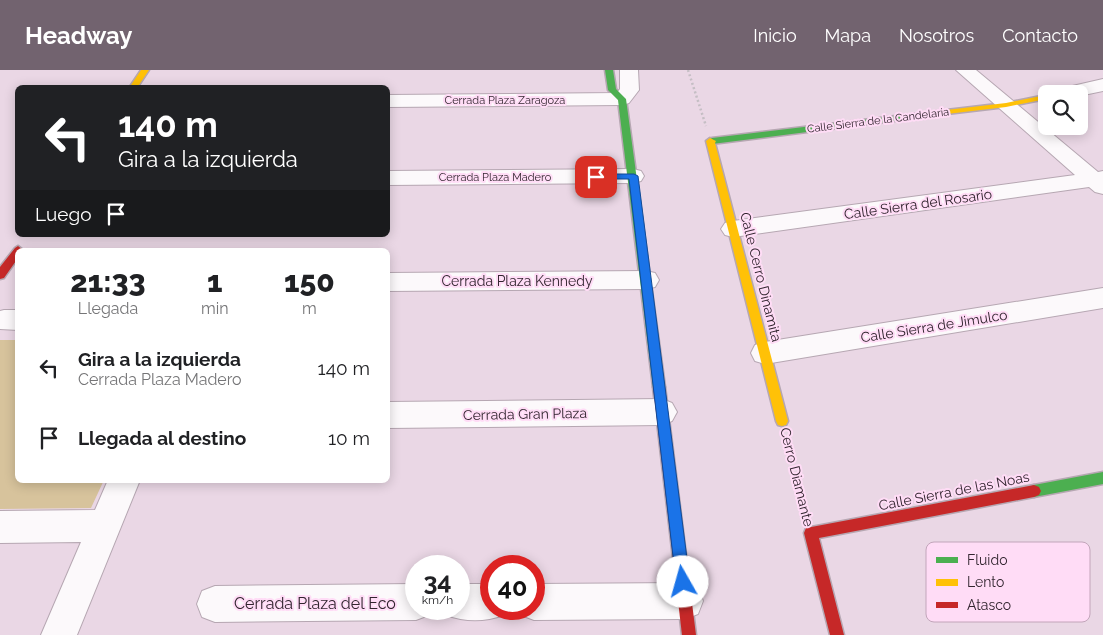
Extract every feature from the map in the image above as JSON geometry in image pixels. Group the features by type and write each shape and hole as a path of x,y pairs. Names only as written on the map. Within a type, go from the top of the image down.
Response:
{"street":[{"path":"135,85 145,70"},
{"path":"609,70 612,90 622,100 634,176 689,635"},
{"path":"622,100 630,90 629,70"},
{"path":"965,70 1100,182"},
{"path":"1088,88 1103,85"},
{"name":"Calle Sierra de la Candelaria","path":"710,141 1006,105 1038,99"},
{"name":"Cerrada Plaza Zaragoza","path":"390,101 622,100"},
{"name":"Calle Cerro Dinamita","path":"710,141 782,421"},
{"name":"Cerrada Plaza Madero","path":"390,178 634,176"},
{"name":"Calle Sierra del Rosario","path":"733,229 1100,182"},
{"path":"0,275 15,254"},
{"name":"Cerrada Plaza Kennedy","path":"390,282 646,280"},
{"name":"Calle Sierra de Jimulco","path":"765,353 1103,298"},
{"name":"Cerrada Gran Plaza","path":"390,415 662,412"},
{"name":"Calle Sierra de las Noas","path":"811,533 1103,478"},
{"path":"59,635 123,483"},
{"path":"0,527 105,526"},
{"path":"811,533 837,635"},
{"path":"545,602 685,601"},
{"name":"Cerrada Plaza del Eco","path":"215,604 405,602"}],"path":[{"path":"688,70 710,141"},
{"name":"Cerro Diamante","path":"782,421 811,533"}],"shaded area":[{"path":"0,340 15,340 15,483 103,483 91,508 0,509"}],"traffic: fast":[{"path":"609,70 612,90 622,99 659,387"},
{"path":"712,141 938,113"},
{"path":"1034,491 1103,478"}],"traffic: slow":[{"path":"135,85 145,70"},
{"path":"938,113 1006,105 1038,99"},
{"path":"712,141 710,141 782,421"}],"traffic: jam":[{"path":"0,275 15,254"},
{"path":"659,387 689,635"},
{"path":"837,635 811,533 1034,491"}],"route":[{"path":"596,177 634,176 683,582"}]}
